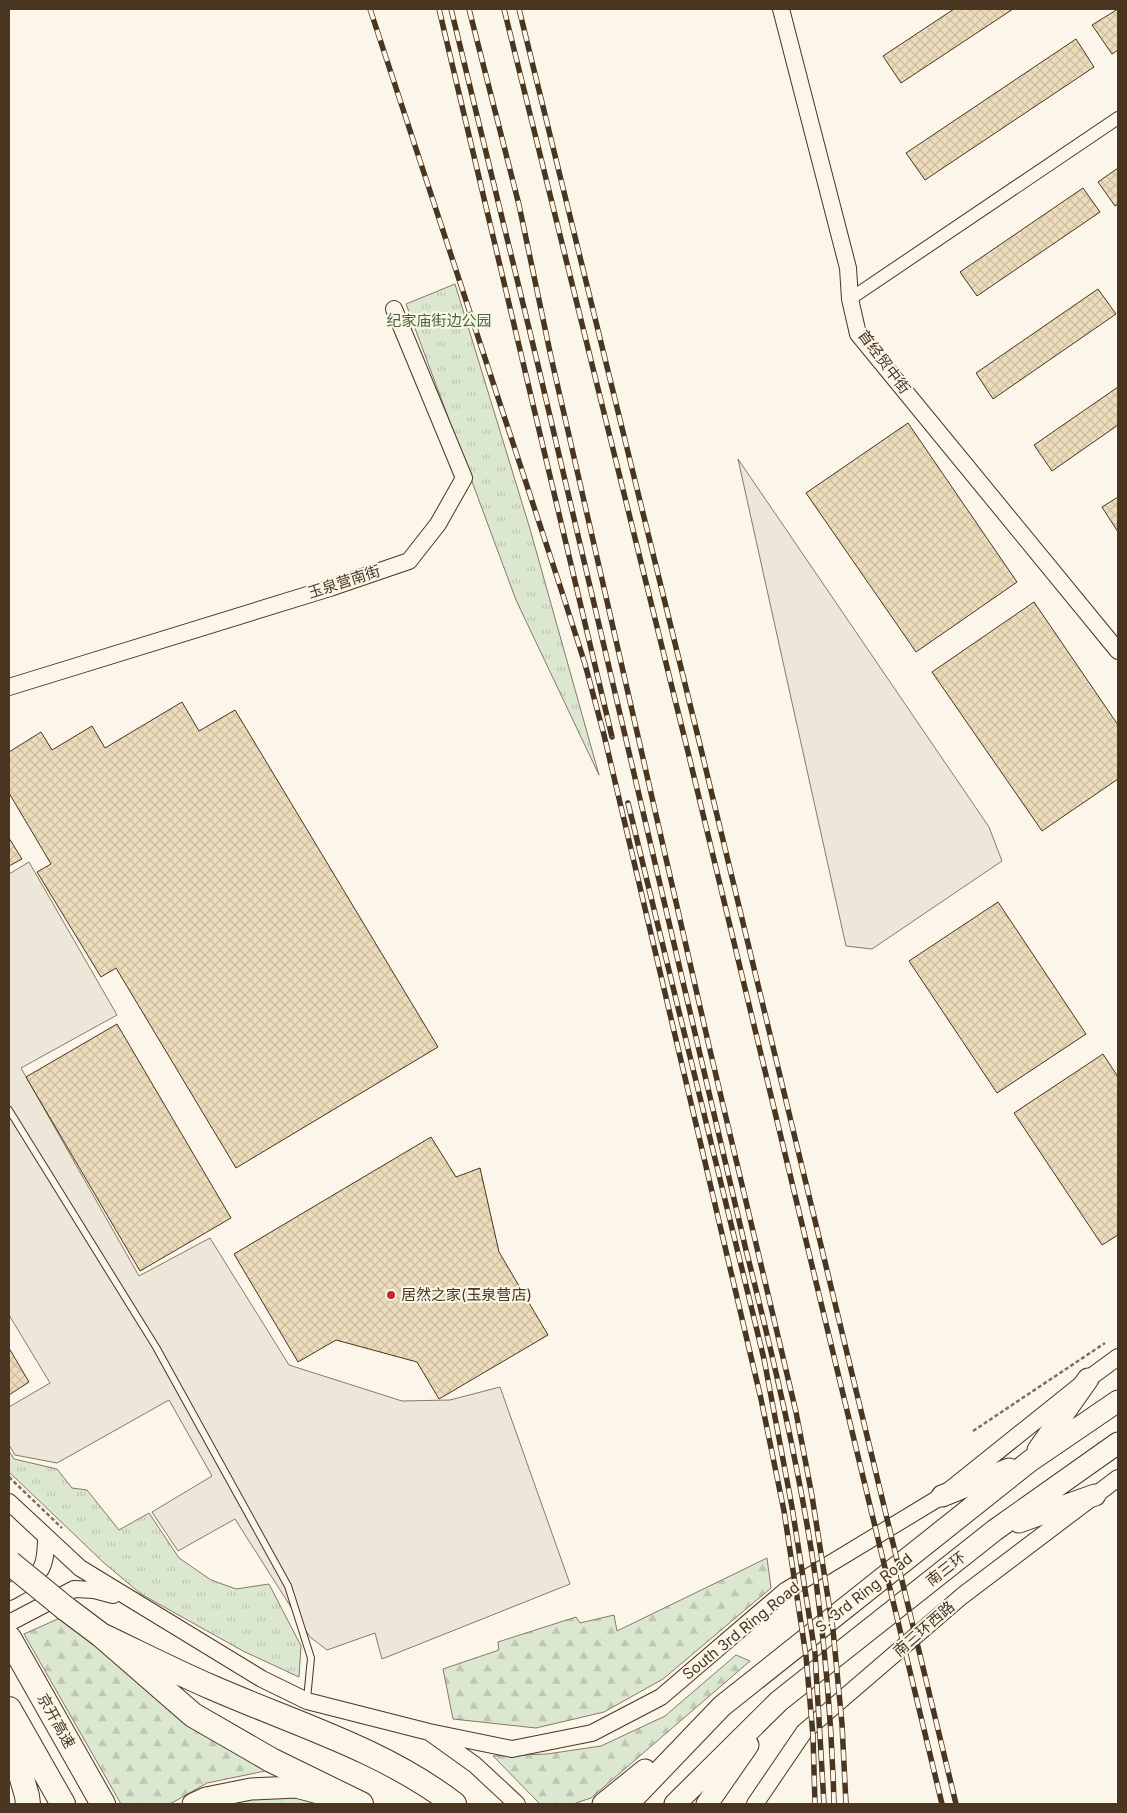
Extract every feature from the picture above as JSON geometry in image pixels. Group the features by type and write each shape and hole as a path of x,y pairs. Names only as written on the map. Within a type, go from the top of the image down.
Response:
{"highway":[{"path":"942,1496 1030,1461 1088,1379"},
{"name":"S. 3rd Ring Road","path":"628,1804 722,1706 1030,1461 1118,1401"},
{"name":"南三环","path":"779,1701 995,1530 1118,1443"},
{"path":"995,1530 1095,1495"},
{"path":"10,1562 101,1635 193,1715 271,1760 360,1804"},
{"path":"101,1635 211,1687 330,1735 375,1756 435,1790 454,1804"},
{"name":"京开高速","path":"9,1638 103,1804"},
{"path":"675,1804 779,1701"},
{"path":"707,1804 779,1701"},
{"path":"603,1804 722,1706"},
{"path":"9,1709 63,1804"},
{"path":"9,1733 28,1804"},
{"path":"193,1804 206,1798 251,1788 296,1787 360,1804"}],"street":[{"name":"首经贸中街","path":"782,9 848,268 850,299 858,334 1118,651"},
{"path":"850,299 1118,118"},
{"name":"玉泉营南街","path":"9,687 330,588 408,561 438,524 464,478 394,309"},
{"name":"South 3rd Ring Road","path":"9,1502 80,1568 262,1679 307,1701 429,1732 512,1749 592,1733 660,1697 785,1591 942,1496 1088,1379 1118,1358"},
{"name":"南三环西路","path":"755,1804 804,1732 962,1596 1118,1478"},
{"path":"9,1592 24,1584 41,1571 46,1558 46,1536"},
{"path":"9,1623 74,1589 94,1590 130,1599"},
{"path":"429,1732 475,1765 517,1804"}],"lane":[{"path":"9,1110 156,1347 288,1586 311,1658 307,1701"}],"path":[{"path":"973,1431 1105,1343"},
{"path":"9,1477 66,1532"}],"green space":[{"name":"纪家庙街边公园","path":"455,284 530,529 599,775 516,600 406,304"},
{"path":"9,1451 14,1459 57,1469 72,1488 87,1490 119,1530 149,1513 179,1558 211,1580 236,1589 269,1584 301,1646 299,1677 243,1651 141,1594 103,1562 9,1472"},
{"path":"767,1558 771,1588 663,1679 604,1712 536,1728 453,1719 443,1669 499,1650 498,1642 576,1617 580,1623 614,1615 617,1631"},
{"path":"60,1618 171,1706 275,1769 207,1783 170,1804 121,1804 24,1634"},
{"path":"736,1655 750,1661 591,1798 573,1804 540,1804 493,1756 547,1754 601,1746 665,1716"},
{"path":"269,1793 332,1804 211,1804"}],"shaded area":[{"path":"738,459 989,827 1002,861 872,949 846,946"},
{"path":"29,862 117,1015 21,1068 139,1276 210,1238 289,1365 402,1401 450,1400 500,1387 570,1584 382,1659 375,1633 327,1650 310,1637 235,1519 178,1551 152,1512 212,1476 169,1400 57,1463 15,1455 9,1445 9,1407 50,1383 9,1315 9,874"}],"building":[{"path":"954,9 1013,9 901,83 883,56"},
{"path":"1118,9 1118,50 1112,54 1092,25"},
{"path":"1076,39 1094,67 925,180 906,153"},
{"path":"1118,168 1118,204 1115,206 1098,182"},
{"path":"1083,188 1100,212 977,296 960,272"},
{"path":"1098,289 1116,314 993,399 976,373"},
{"path":"1118,387 1118,425 1052,471 1034,445"},
{"path":"908,423 1017,582 916,652 806,493"},
{"path":"1118,497 1118,532 1102,507"},
{"path":"1034,602 1118,725 1118,779 1042,831 932,672"},
{"path":"182,702 199,731 235,710 438,1047 236,1168 116,968 101,977 37,872 51,864 9,793 9,752 41,732 52,750 92,726 105,748"},
{"path":"9,838 22,859 9,866"},
{"path":"998,902 1086,1034 997,1093 909,961"},
{"path":"117,1024 231,1218 140,1271 26,1077"},
{"path":"1103,1054 1118,1077 1118,1235 1102,1245 1014,1113"},
{"name":"居然之家(玉泉营店)","path":"431,1137 456,1177 480,1168 499,1252 548,1335 439,1399 417,1362 336,1340 298,1362 234,1254"},
{"path":"9,1348 29,1382 9,1395"}],"railway":[{"path":"370,9 562,592 585,664 604,735 761,1399 784,1511 806,1656 813,1736 815,1804"},
{"path":"439,9 612,737"},
{"path":"451,9 537,361 786,1415 810,1539 820,1609 826,1664 834,1804"},
{"path":"469,9 519,205 551,357 709,1046 796,1412 812,1496 833,1630 842,1724 846,1804"},
{"path":"504,9 688,752 942,1804"},
{"path":"519,9 701,749 956,1804"},
{"path":"628,803 764,1359 792,1507 815,1653 824,1804"}],"place":[{"name":"居然之家(玉泉营店)","path":"391,1295"}]}
